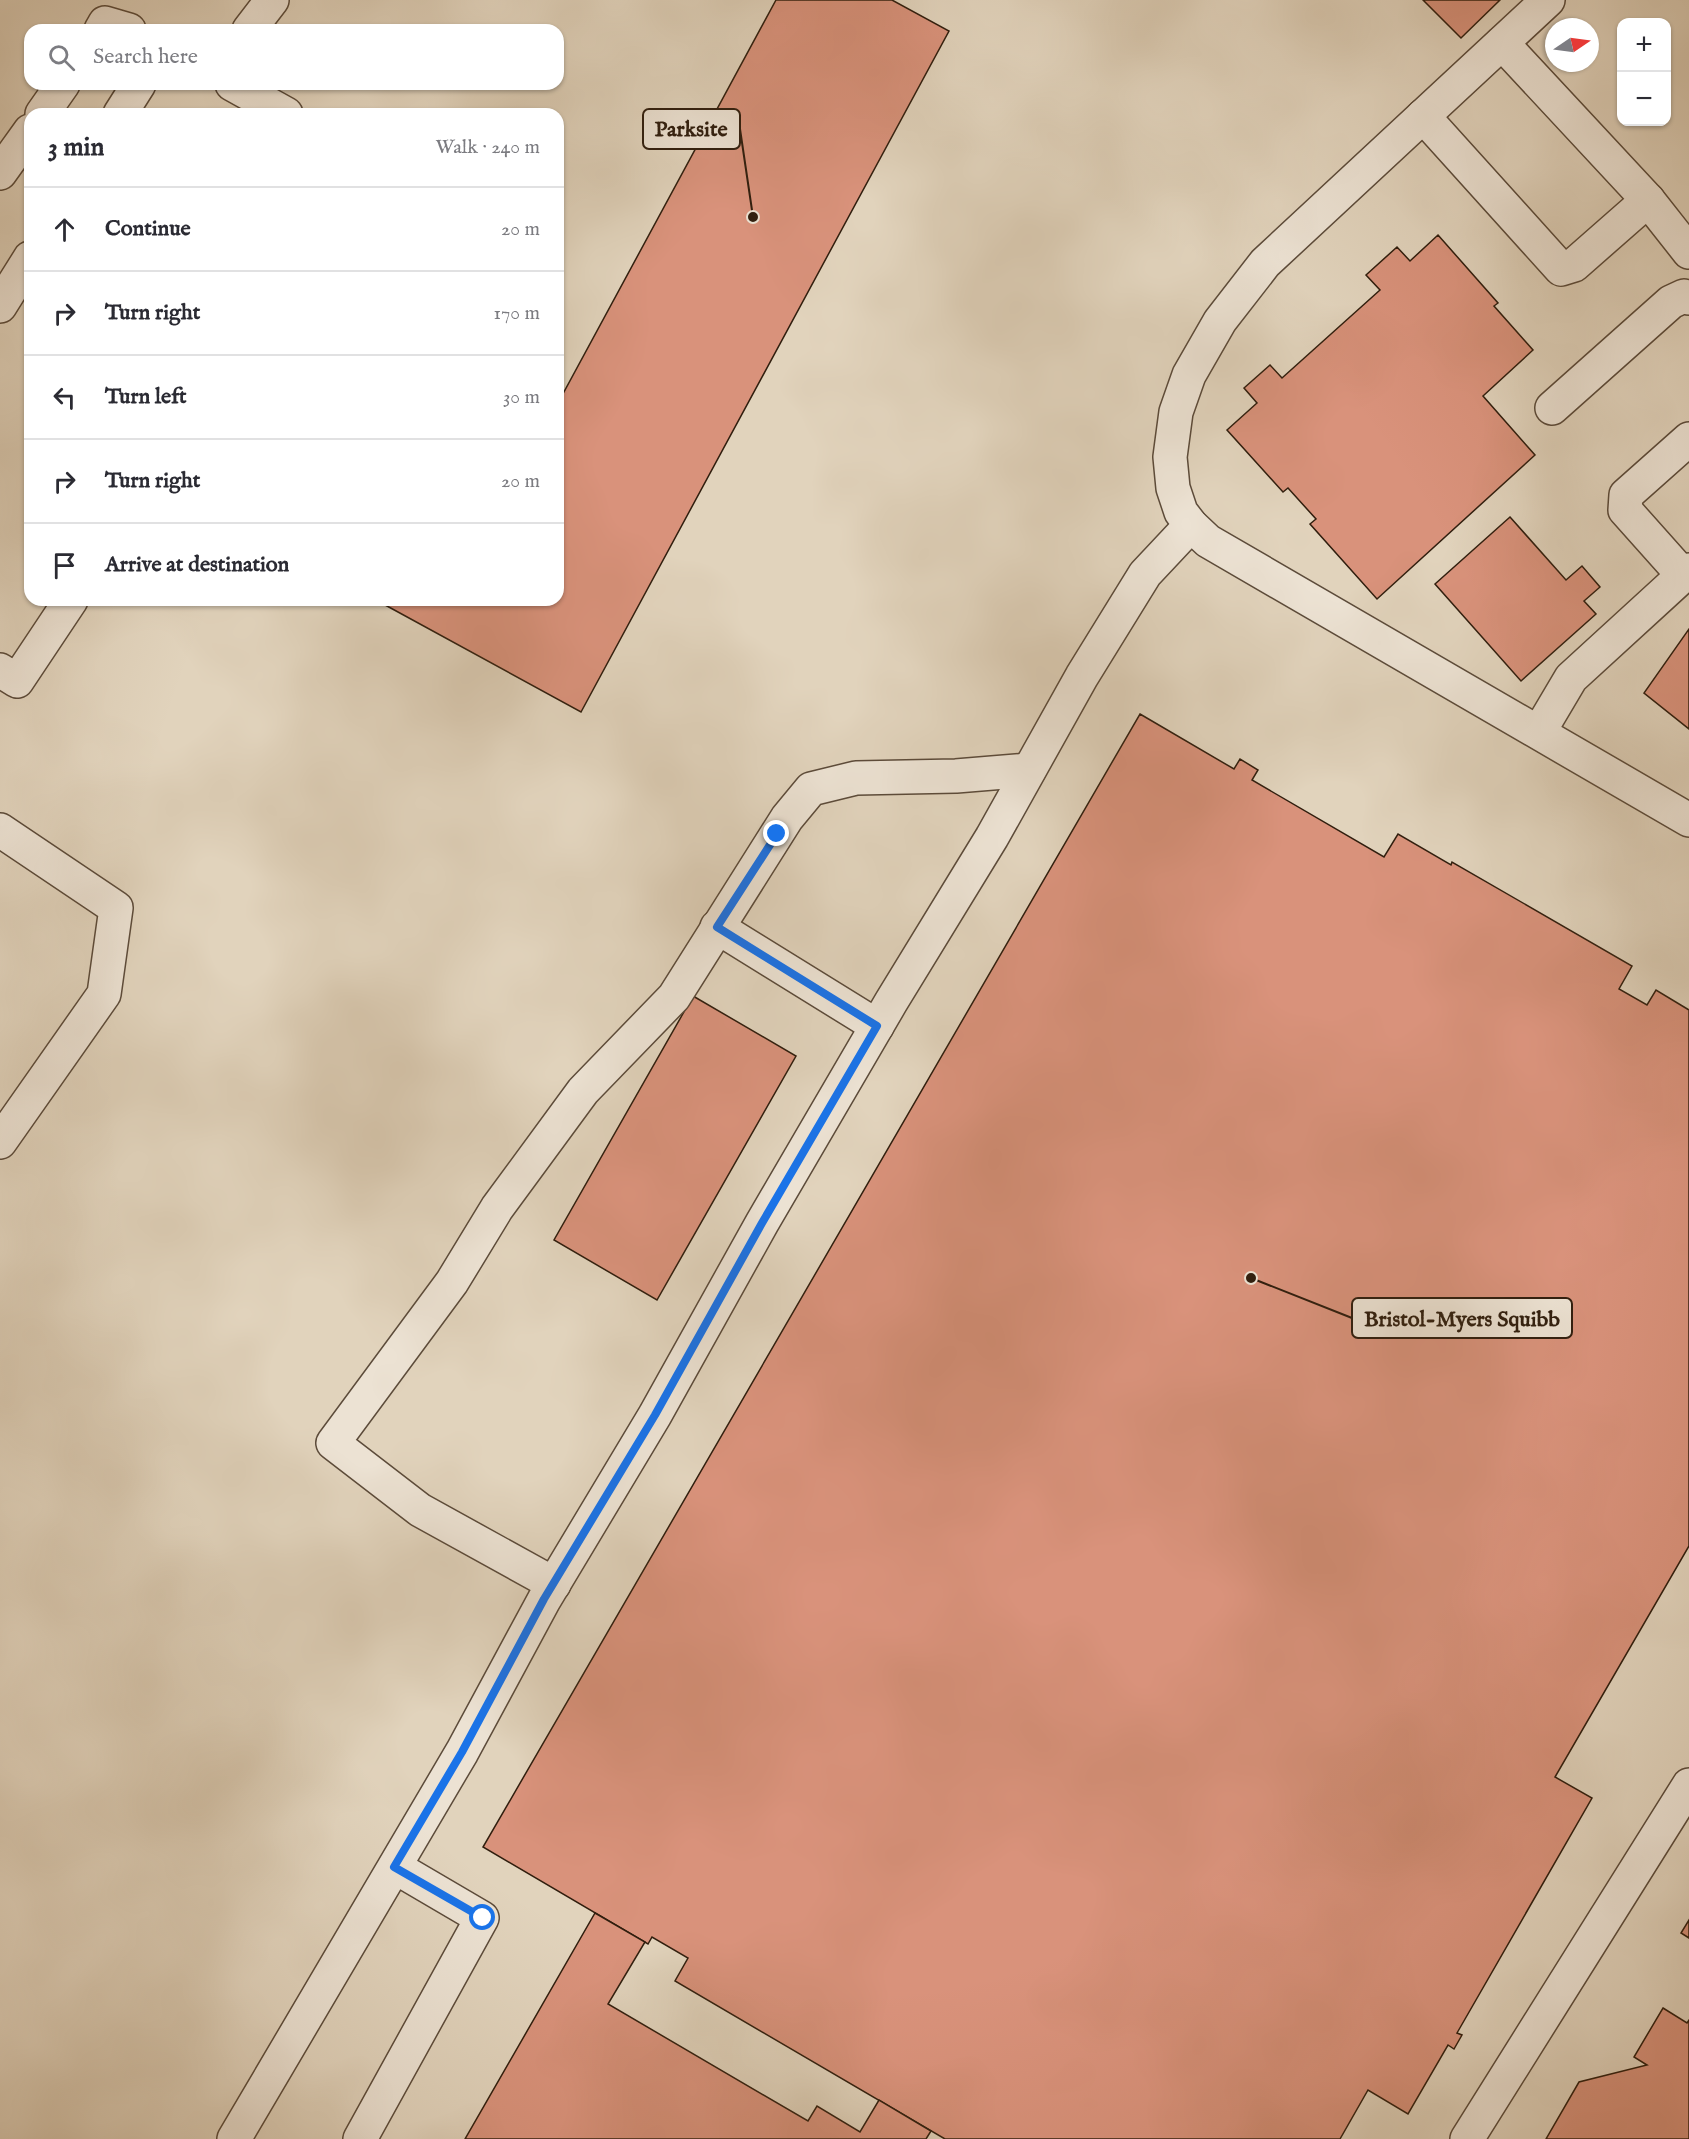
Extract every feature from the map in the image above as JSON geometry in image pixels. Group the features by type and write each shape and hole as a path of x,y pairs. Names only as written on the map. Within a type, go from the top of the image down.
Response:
{"lane":[{"path":"254,24 272,0"},
{"path":"1548,0 1265,263 1220,321 1189,375 1176,412 1170,457 1173,488 1181,512 1191,525 1209,541 1689,820"},
{"path":"1502,43 1648,200 1689,252"},
{"path":"46,108 59,90"},
{"path":"124,108 135,90"},
{"path":"243,90 275,108"},
{"path":"1423,116 1561,269 1574,265 1648,200"},
{"path":"0,173 24,139"},
{"path":"0,306 24,268"},
{"path":"1552,408 1671,302 1684,296 1689,298"},
{"path":"1539,732 1570,678 1686,572 1625,510 1626,495 1689,439"},
{"path":"234,2139 462,1752 554,1584 655,1415 762,1223 877,1026 992,837 1082,676 1145,574 1191,525"},
{"path":"0,670 17,681 67,606"},
{"path":"554,1584 420,1510 333,1443 452,1282 497,1208 577,1100 674,997 788,818 811,789 856,778 956,776 1029,770"},
{"path":"0,830 116,908 104,994 0,1142"},
{"path":"717,927 877,1026"},
{"path":"1467,2139 1689,1785"},
{"path":"360,2139 483,1918 394,1867"}],"building":[{"path":"776,0 892,0 949,31 581,712 387,606 564,606 564,392"},
{"path":"1423,0 1500,0 1461,38"},
{"path":"1438,235 1498,303 1494,306 1533,350 1483,396 1535,455 1377,599 1310,524 1316,519 1288,488 1283,492 1227,430 1257,403 1244,388 1270,365 1282,378 1380,290 1366,275 1397,247 1410,261"},
{"path":"1510,517 1566,580 1582,566 1600,587 1584,601 1596,614 1521,681 1435,584"},
{"path":"1689,629 1689,729 1644,693"},
{"path":"1140,714 1234,769 1240,759 1258,770 1252,780 1384,857 1398,834 1451,865 1452,862 1632,966 1619,989 1647,1005 1656,990 1689,1010 1689,1546 1555,1777 1592,1798 1457,2033 1462,2035 1454,2049 1448,2045 1408,2114 1368,2090 1340,2139 945,2139 675,1981 688,1958 652,1937 648,1944 483,1847"},
{"path":"693,996 796,1056 657,1300 554,1240"},
{"path":"595,1913 645,1942 608,2004 808,2121 817,2106 860,2132 879,2100 931,2131 926,2139 465,2139"},
{"path":"1689,1920 1689,1938 1681,1933"},
{"path":"1663,2008 1687,2023 1689,2020 1689,2139 1546,2139 1579,2082 1647,2065 1634,2057"}],"place":[{"name":"Parksite","path":"753,217"},
{"name":"Bristol-Myers Squibb","path":"1251,1278"}],"route":[{"path":"483,1918 394,1867 462,1752 544,1599 655,1415 762,1223 877,1026 717,927 777,834"}]}
